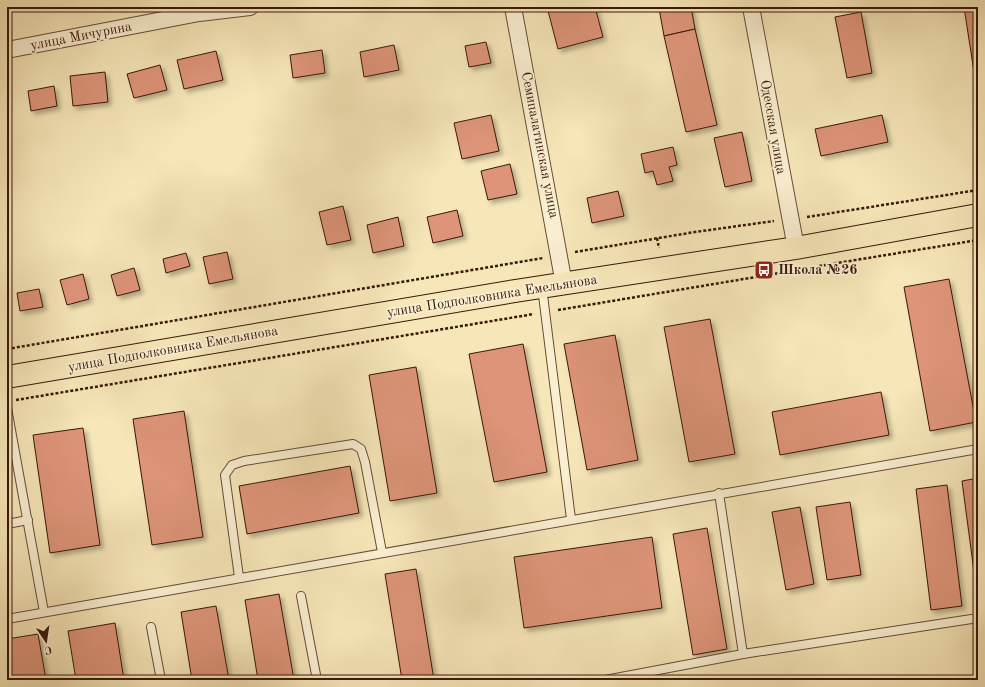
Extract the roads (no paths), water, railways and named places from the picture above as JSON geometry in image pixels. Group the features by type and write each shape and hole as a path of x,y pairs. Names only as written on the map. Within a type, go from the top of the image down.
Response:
{"main road":[{"name":"улица Подполковника Емельянова","path":"7,377 542,287 796,248 978,215"}],"street":[{"name":"улица Мичурина","path":"7,50 198,10 250,7"},
{"name":"Семипалатинская улица","path":"513,7 560,255 564,284"},
{"name":"Одесская улица","path":"751,7 796,248"}],"lane":[{"path":"542,287 572,519"},
{"path":"7,408 44,612"},
{"path":"239,577 225,475 232,465 244,461 353,444 361,450 365,462 382,552"},
{"path":"7,619 239,577 978,449"},
{"path":"719,493 743,654"},
{"path":"7,524 28,520"},
{"path":"301,596 317,680"},
{"path":"605,680 743,654 978,618"},
{"path":"151,627 161,680"}],"place":[{"name":"Школа №26","path":"764,270"}]}
